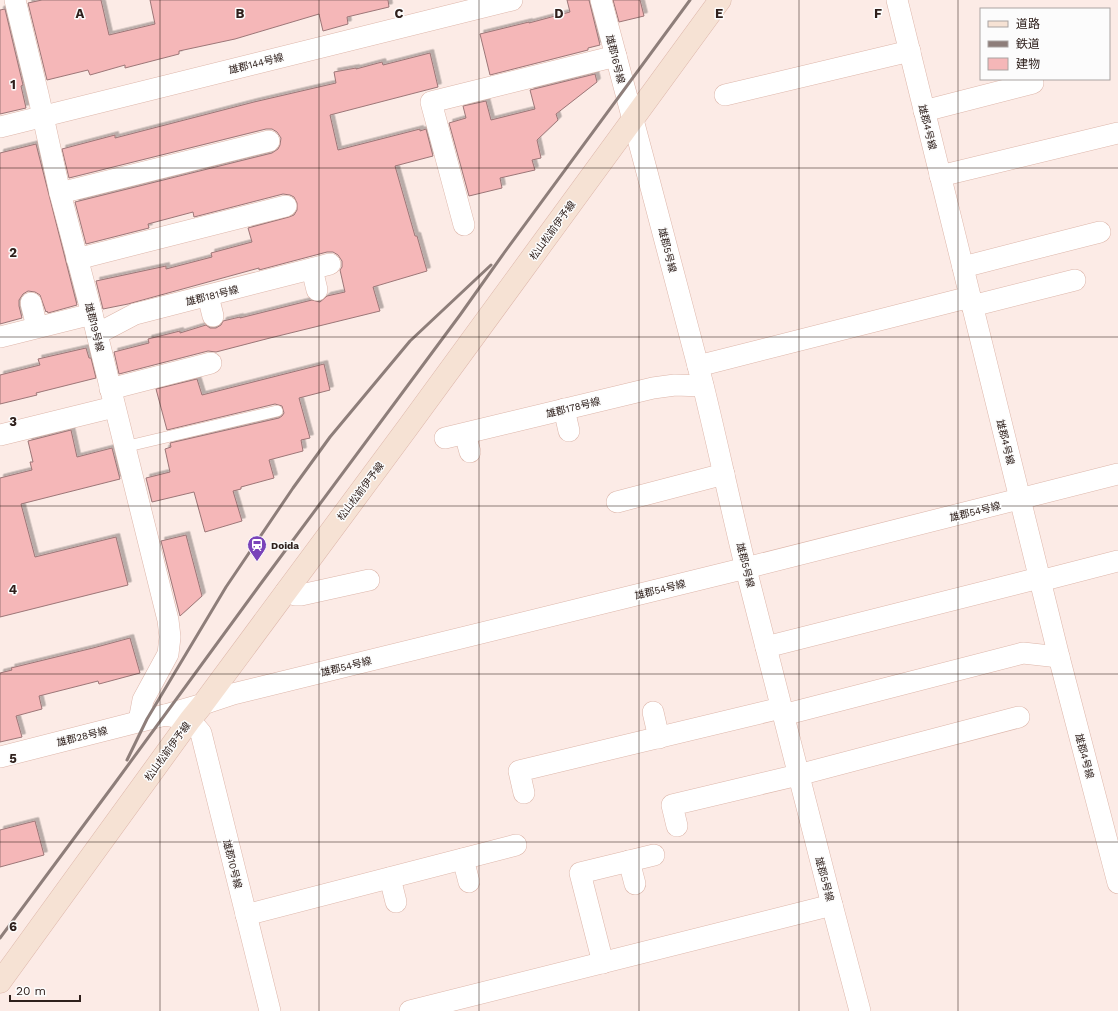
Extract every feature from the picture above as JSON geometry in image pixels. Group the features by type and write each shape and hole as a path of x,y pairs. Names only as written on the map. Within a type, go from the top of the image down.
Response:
{"main road":[{"name":"松山松前伊予線","path":"0,982 196,712 720,0"}],"street":[{"name":"雄郡19号線","path":"15,0 60,193 168,620 170,637 168,654 143,700 139,721"},
{"name":"雄郡144号線","path":"0,127 512,0"},
{"name":"雄郡16号線","path":"601,0 632,119"},
{"name":"雄郡4号線","path":"897,0 1059,657 1118,883"},
{"path":"736,99 910,51"},
{"path":"464,225 431,102 616,56"},
{"path":"924,111 1033,84"},
{"name":"雄郡5号線","path":"632,119 650,180 698,366 782,712 860,1011"},
{"path":"940,176 1118,133"},
{"path":"60,193 269,141"},
{"path":"77,259 286,206"},
{"path":"963,267 1100,232"},
{"name":"雄郡181号線","path":"0,337 37,327 94,324 321,267 317,290"},
{"path":"698,366 971,302 1075,280"},
{"path":"208,296 213,316"},
{"path":"31,303 37,327"},
{"path":"0,436 211,363"},
{"name":"雄郡178号線","path":"445,438 468,443 564,409 653,388 675,385 703,386"},
{"path":"564,409 570,431"},
{"path":"617,502 724,474"},
{"name":"雄郡54号線","path":"196,712 233,694 1020,500 1118,474"},
{"path":"766,647 1040,579 1118,562"},
{"path":"286,591 301,596 369,580"},
{"path":"524,793 519,771 659,738 782,712 1023,653 1059,657"},
{"name":"雄郡28号線","path":"0,757 165,715 196,712"},
{"name":"雄郡10号線","path":"196,712 270,1011"},
{"path":"653,712 659,738"},
{"path":"677,826 672,805 798,775 1019,717"},
{"path":"246,915 516,845"},
{"path":"602,963 580,873 654,855"},
{"path":"463,859 469,882"},
{"path":"629,861 635,884"},
{"path":"390,878 396,902"},
{"path":"410,1011 832,905"}],"lane":[{"path":"124,447 277,411"}],"building":[{"path":"42,0 101,0 109,35 155,24 150,0 388,0 389,7 347,17 348,24 323,31 319,14 235,39 179,51 179,54 125,68 125,65 90,75 88,70 47,80 28,3"},
{"path":"567,0 589,0 600,45 588,48 588,50 490,75 480,34 570,12"},
{"path":"613,0 640,0 644,16 619,22"},
{"path":"5,9 23,85 21,86 26,108 0,114 0,10"},
{"path":"430,53 438,87 330,115 338,150 420,129 420,131 426,129 433,156 395,166 415,236 417,236 427,271 373,287 380,311 216,352 208,351 119,374 114,352 149,343 148,339 180,331 180,333 206,325 210,328 216,328 221,325 223,321 312,300 320,302 327,296 345,292 340,270 342,267 342,261 338,255 333,252 327,252 259,270 259,268 128,304 103,309 96,281 166,266 166,269 212,257 211,253 252,242 248,228 294,215 297,210 297,203 294,197 283,194 194,217 193,212 148,224 149,228 86,244 75,202 272,153 278,149 281,138 277,132 272,129 266,129 69,178 62,149 115,135 115,138 254,102 336,83 334,72 356,69 382,62 383,65"},
{"path":"595,74 597,82 556,114 558,120 537,140 541,158 532,160 535,170 500,178 502,188 469,196 449,123 466,118 463,106 486,101 491,120 535,109 530,90"},
{"path":"36,144 77,305 48,313 47,311 46,312 40,295 35,292 28,291 23,294 19,300 22,318 0,324 0,153"},
{"path":"86,348 89,358 91,358 96,378 36,393 37,395 0,404 0,375 40,365 38,359"},
{"path":"324,364 330,390 299,398 310,438 301,440 303,451 269,460 274,478 241,487 241,489 233,491 242,521 205,532 194,492 152,502 146,478 170,472 165,449 171,447 170,443 279,418 284,413 282,406 275,404 167,430 156,389 197,379 202,395"},
{"path":"71,430 77,457 112,448 120,479 21,504 35,557 116,537 128,585 0,617 0,478 32,470 30,462 33,462 28,441"},
{"path":"186,535 202,596 180,616 161,541"},
{"path":"130,638 140,673 99,684 98,681 39,696 42,709 16,716 22,737 0,742 0,673 12,670 11,668"},
{"path":"35,821 44,855 0,867 0,830"}],"railway":[{"path":"0,938 460,315 690,0"},
{"path":"127,760 147,719 226,587 293,488 330,437 410,341 491,265"}],"place":[{"name":"Doida","path":"257,562"}]}
